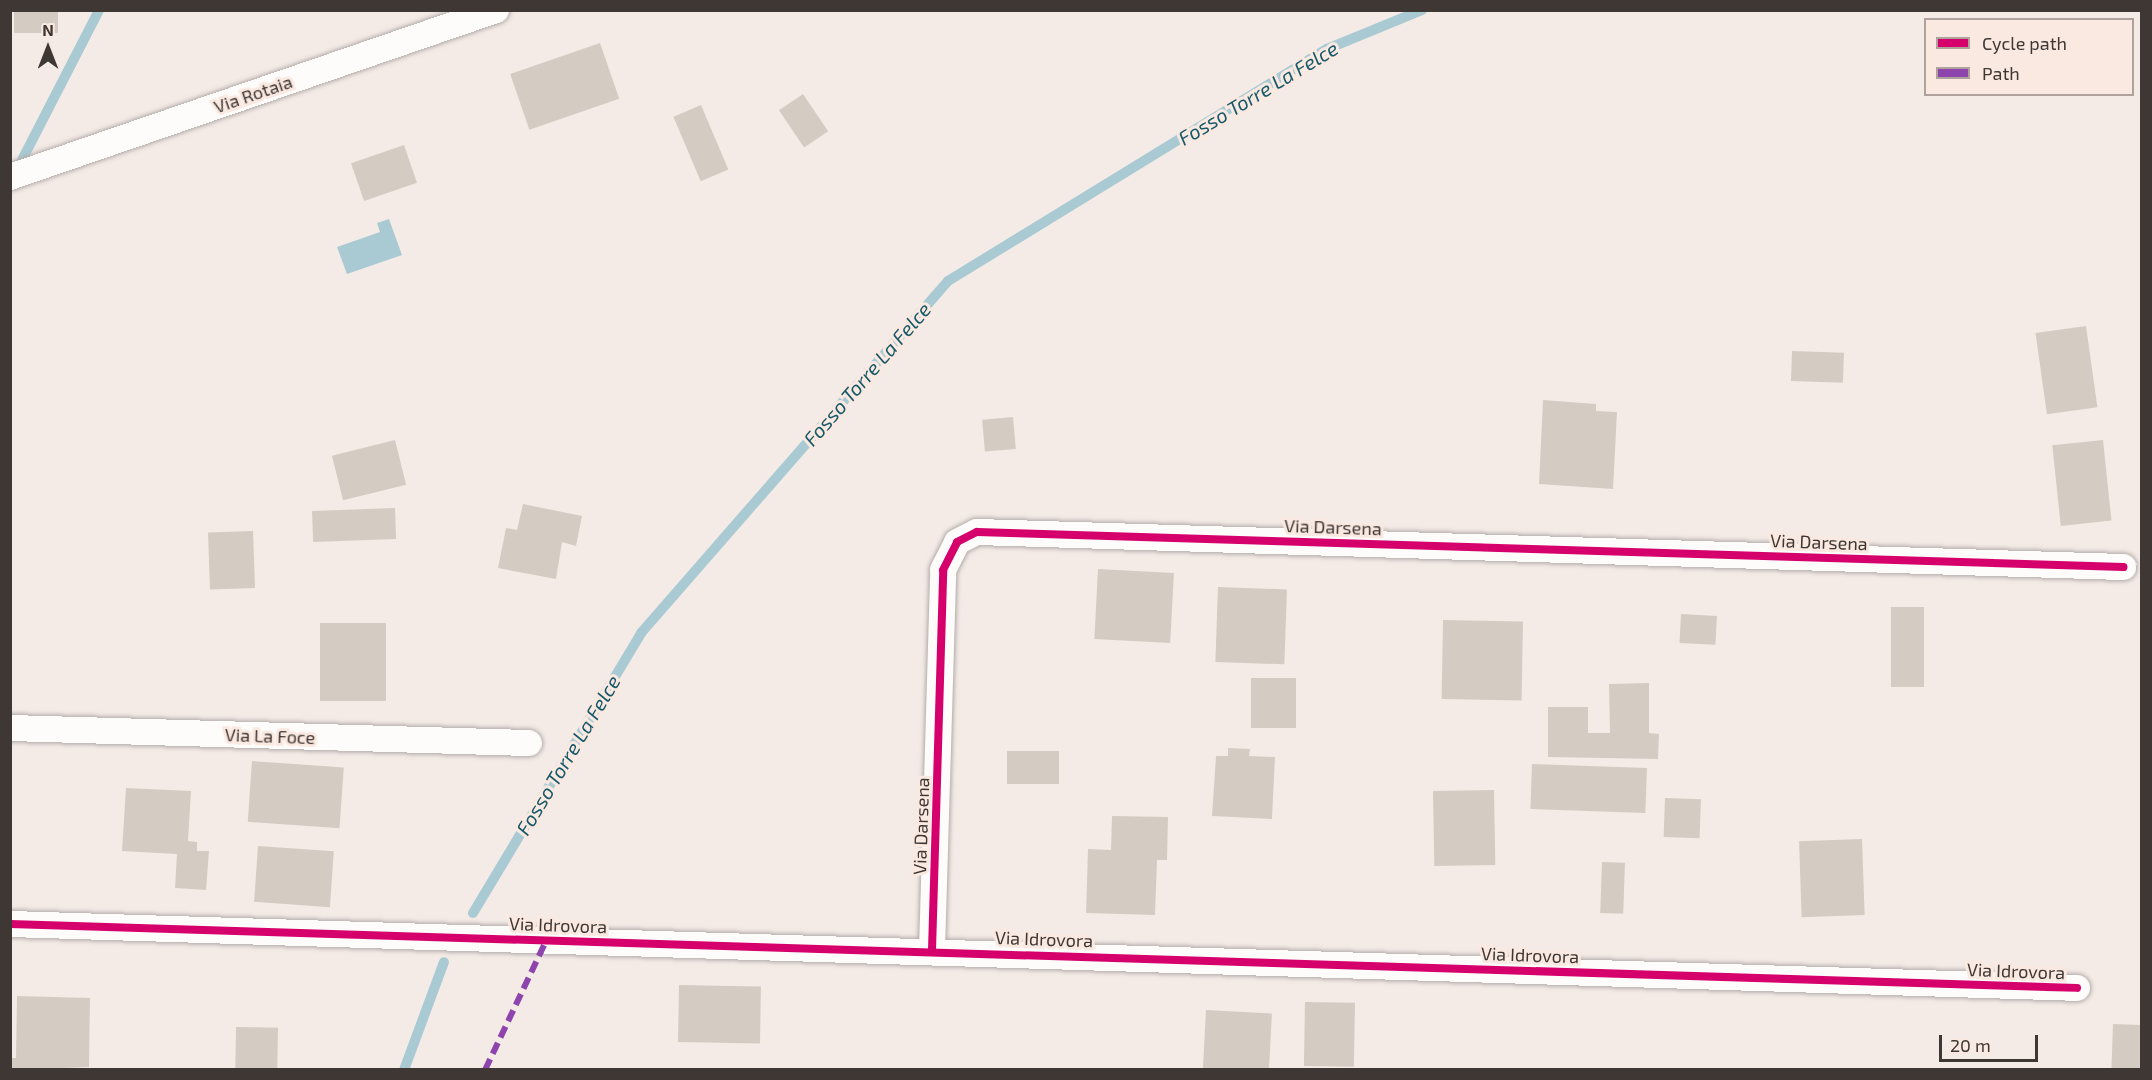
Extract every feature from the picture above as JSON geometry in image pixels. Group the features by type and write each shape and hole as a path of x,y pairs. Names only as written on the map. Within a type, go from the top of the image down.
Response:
{"street":[{"name":"Via Rotaia","path":"10,177 496,10"},
{"name":"Via Darsena","path":"932,950 944,570 957,542 977,532 2123,567"},
{"name":"Via La Foce","path":"10,728 529,743"},
{"name":"Via Idrovora","path":"10,924 932,950 2077,988"}],"water":[{"path":"389,219 402,255 347,274 337,247 380,232 377,223"}],"building":[{"path":"14,10 58,10 58,33 14,33"},
{"path":"600,43 619,99 529,130 510,74"},
{"path":"803,94 828,131 804,148 779,110"},
{"path":"701,105 728,169 701,181 673,117"},
{"path":"404,145 417,183 364,201 351,163"},
{"path":"2086,326 2097,407 2047,414 2035,333"},
{"path":"1792,351 1844,353 1843,383 1791,381"},
{"path":"1543,400 1596,404 1596,411 1617,412 1613,489 1539,484"},
{"path":"1013,417 1016,449 985,452 982,420"},
{"path":"395,440 406,485 343,500 332,456"},
{"path":"2103,440 2111,521 2061,526 2052,445"},
{"path":"523,504 582,516 576,546 562,542 556,579 498,568 506,528 517,530"},
{"path":"395,508 396,539 313,542 312,511"},
{"path":"253,531 255,588 210,590 208,533"},
{"path":"1098,569 1174,573 1170,643 1094,639"},
{"path":"1218,587 1287,589 1284,664 1215,662"},
{"path":"1891,607 1924,607 1924,687 1891,687"},
{"path":"1681,614 1717,616 1715,645 1679,643"},
{"path":"1443,620 1523,621 1522,700 1442,699"},
{"path":"320,623 386,623 386,701 320,701"},
{"path":"1251,678 1296,678 1296,728 1251,728"},
{"path":"1649,683 1649,733 1659,734 1658,759 1548,757 1548,707 1588,707 1588,733 1610,733 1609,684"},
{"path":"1228,748 1250,749 1249,756 1275,757 1272,819 1212,816 1216,756 1228,756"},
{"path":"1007,751 1059,751 1059,784 1007,784"},
{"path":"252,761 344,767 340,828 248,822"},
{"path":"1532,764 1647,768 1645,813 1530,809"},
{"path":"126,788 191,791 188,841 197,842 197,851 209,851 206,890 175,888 177,854 122,851"},
{"path":"1494,790 1495,865 1434,866 1433,791"},
{"path":"1665,798 1701,799 1700,838 1664,837"},
{"path":"1112,816 1168,817 1167,860 1157,860 1155,915 1086,913 1088,849 1111,850"},
{"path":"1862,839 1865,915 1802,917 1799,841"},
{"path":"258,846 334,851 330,907 254,902"},
{"path":"1602,862 1625,863 1623,914 1600,913"},
{"path":"679,985 761,986 760,1043 678,1042"},
{"path":"17,996 90,998 89,1067 10,1070 10,1058 16,1058"},
{"path":"1305,1002 1355,1003 1354,1067 1304,1066"},
{"path":"1206,1010 1272,1013 1269,1070 1203,1070"},
{"path":"2113,1024 2142,1025 2140,1070 2111,1070"},
{"path":"236,1027 278,1028 277,1070 235,1070"}],"waterway":[{"path":"22,160 99,10"},
{"name":"Fosso Torre La Felce","path":"473,913 641,633 948,281 1327,49 1422,10"},
{"name":"Fosso Torre La Felce","path":"404,1070 444,962"}],"marked path":[{"path":"485,1070 547,939"}],"cycle path":[{"path":"932,950 943,570 957,542 977,532 2123,567"},
{"path":"10,924 2077,988"}]}
